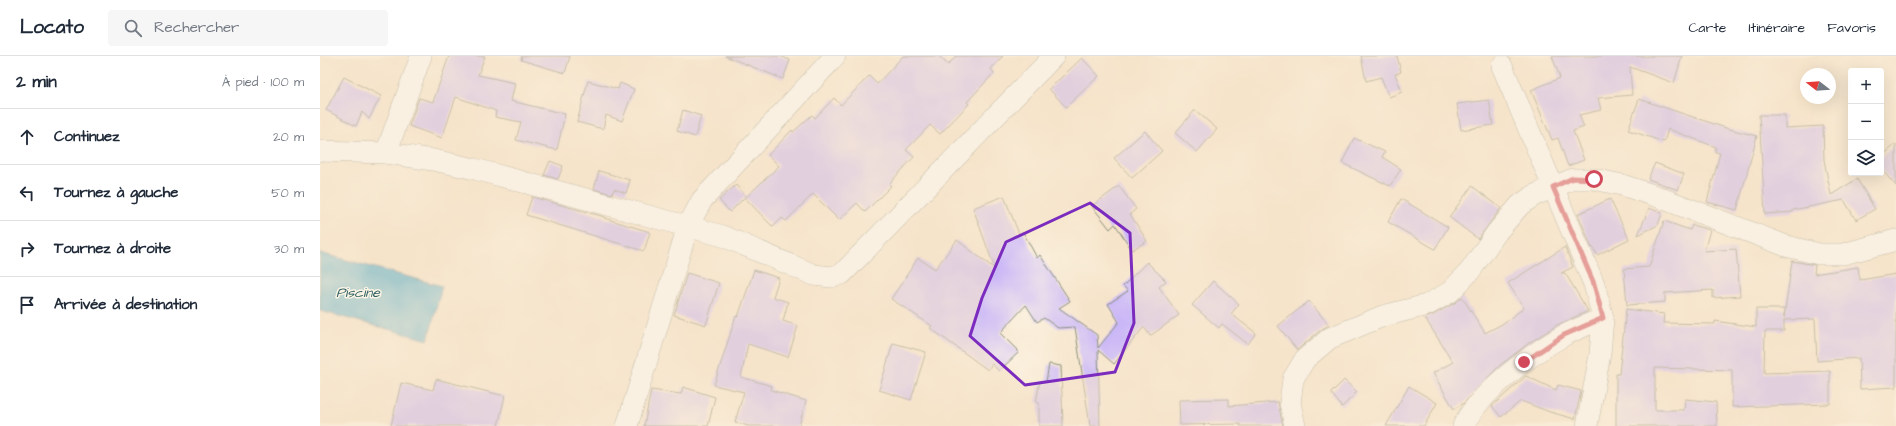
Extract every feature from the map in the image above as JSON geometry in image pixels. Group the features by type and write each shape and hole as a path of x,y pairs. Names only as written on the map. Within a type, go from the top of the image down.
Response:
{"street":[{"path":"386,153 421,56"},
{"path":"627,426 688,226 702,200 835,56"},
{"path":"320,151 386,153 433,160 475,169 723,236 814,276 831,277 842,274 1054,56"},
{"path":"1502,66 1594,284 1603,318 1600,354 1587,426"},
{"path":"1295,426 1290,403 1293,379 1305,359 1330,338 1383,316 1428,305 1450,292 1470,271 1496,232 1520,205 1535,195 1573,178 1594,179 1656,196 1786,246 1819,254 1843,254 1896,240"},
{"path":"1463,426 1484,397 1524,362 1564,335 1603,318"}],"highlighted area":[{"path":"1090,203 1130,233 1134,323 1115,372 1025,385 970,336 982,298 1006,242"}],"water":[{"name":"Piscine","path":"320,253 442,286 428,340 320,311"}],"building":[{"path":"449,56 485,56 478,75 515,83 511,101 565,114 557,150 516,140 521,122 495,117 496,111 456,97 442,138 409,126 419,98 433,102"},
{"path":"522,56 570,56 565,73 521,60"},
{"path":"725,56 780,56 790,60 783,79"},
{"path":"903,56 939,56 948,65 956,56 1003,56 991,69 994,73 967,102 969,104 940,134 930,125 906,150 914,157 889,184 891,186 865,212 857,203 839,220 813,194 786,221 782,218 773,227 745,198 779,166 768,155 792,130 793,132 812,115 815,118 834,98 841,105 869,76 877,84"},
{"path":"1361,56 1397,56 1401,72 1395,74 1402,92 1389,97 1381,77 1366,81"},
{"path":"1552,56 1682,56 1674,83 1630,67 1632,95 1598,98 1601,110 1579,115 1584,127 1573,131 1584,160 1568,166 1558,138 1552,140 1531,90 1560,78"},
{"path":"1082,58 1099,76 1066,107 1049,89"},
{"path":"344,77 381,96 369,119 362,112 356,126 326,110"},
{"path":"588,81 618,89 620,83 634,89 622,121 606,115 603,129 577,122"},
{"path":"1639,99 1729,129 1757,136 1737,210 1707,202 1720,153 1715,152 1716,147 1668,129 1664,142 1628,130"},
{"path":"1489,100 1493,125 1461,130 1457,104"},
{"path":"683,110 701,116 695,137 677,131"},
{"path":"1195,110 1217,129 1197,152 1175,133"},
{"path":"1759,115 1785,115 1785,128 1823,126 1824,160 1831,195 1857,179 1875,209 1856,220 1844,200 1793,210 1793,212 1765,214"},
{"path":"1145,131 1162,151 1132,178 1114,158"},
{"path":"1354,138 1385,152 1382,157 1401,169 1390,186 1342,163"},
{"path":"1896,144 1896,186 1884,172 1884,154"},
{"path":"550,161 563,166 558,179 544,175"},
{"path":"1655,163 1684,174 1678,190 1648,179"},
{"path":"599,171 630,180 626,193 614,189 612,194 594,189"},
{"path":"736,185 746,196 730,212 719,200"},
{"path":"1119,186 1136,209 1130,214 1147,241 1132,250 1115,224 1110,229 1092,206"},
{"path":"1472,186 1501,208 1478,239 1449,217"},
{"path":"1004,196 1019,234 1023,232 1037,258 1040,255 1070,301 1059,308 1097,335 1098,348 1119,322 1108,304 1128,291 1123,286 1147,262 1166,281 1159,287 1179,315 1150,336 1144,327 1114,364 1098,350 1100,426 1090,426 1075,327 1058,328 1044,318 1037,322 1026,305 1000,333 1019,352 999,371 992,364 988,370 930,328 932,326 891,299 918,258 935,269 957,240 995,269 973,208"},
{"path":"532,197 605,217 604,218 650,232 644,251 526,215"},
{"path":"1401,199 1448,227 1435,249 1388,222"},
{"path":"1610,199 1629,239 1597,255 1593,247 1592,248 1578,214"},
{"path":"1649,208 1662,213 1658,225 1638,235"},
{"path":"1664,221 1690,230 1692,225 1710,230 1704,251 1736,249 1740,296 1713,298 1713,290 1665,293 1665,302 1627,305 1624,269 1649,267"},
{"path":"1565,247 1573,267 1561,273 1565,273 1588,311 1557,325 1529,343 1499,366 1464,403 1454,409 1433,373 1453,362 1425,318 1456,302 1462,297 1485,333 1502,324 1524,308 1508,283"},
{"path":"1792,261 1815,265 1814,274 1858,267 1860,280 1896,274 1896,387 1860,389 1859,358 1817,361 1815,319 1784,320 1784,331 1765,331 1764,373 1830,371 1830,404 1732,407 1732,370 1655,368 1655,410 1684,410 1685,399 1716,402 1717,426 1616,426 1616,374 1619,374 1626,309 1664,314 1663,323 1715,324 1715,321 1756,327 1756,309 1784,309 1784,318"},
{"path":"754,270 779,278 773,297 788,302 783,321 798,326 788,357 748,344 741,377 772,386 771,390 806,401 799,426 748,426 735,422 744,392 714,385 736,316 738,317"},
{"path":"687,273 719,283 706,325 674,315"},
{"path":"1213,281 1239,304 1231,314 1256,333 1248,344 1222,324 1219,328 1192,305"},
{"path":"1309,301 1329,325 1297,350 1278,326"},
{"path":"893,343 926,352 911,400 879,390"},
{"path":"1049,364 1061,366 1063,426 1039,426 1039,403 1036,402 1040,381 1046,382"},
{"path":"1526,376 1556,390 1558,385 1581,391 1575,419 1550,412 1521,401 1501,417 1492,406"},
{"path":"436,379 505,396 498,426 391,426 401,383 433,390"},
{"path":"1344,380 1357,392 1342,407 1331,393"},
{"path":"1409,386 1437,403 1424,426 1386,426"},
{"path":"683,387 715,397 708,426 644,426 651,390 681,394"},
{"path":"1229,399 1229,406 1278,402 1283,426 1240,426 1240,424 1180,425 1179,400"}],"route":[{"path":"1524,362 1564,335 1603,318 1594,284 1565,212 1553,187 1573,178 1594,179"}]}
